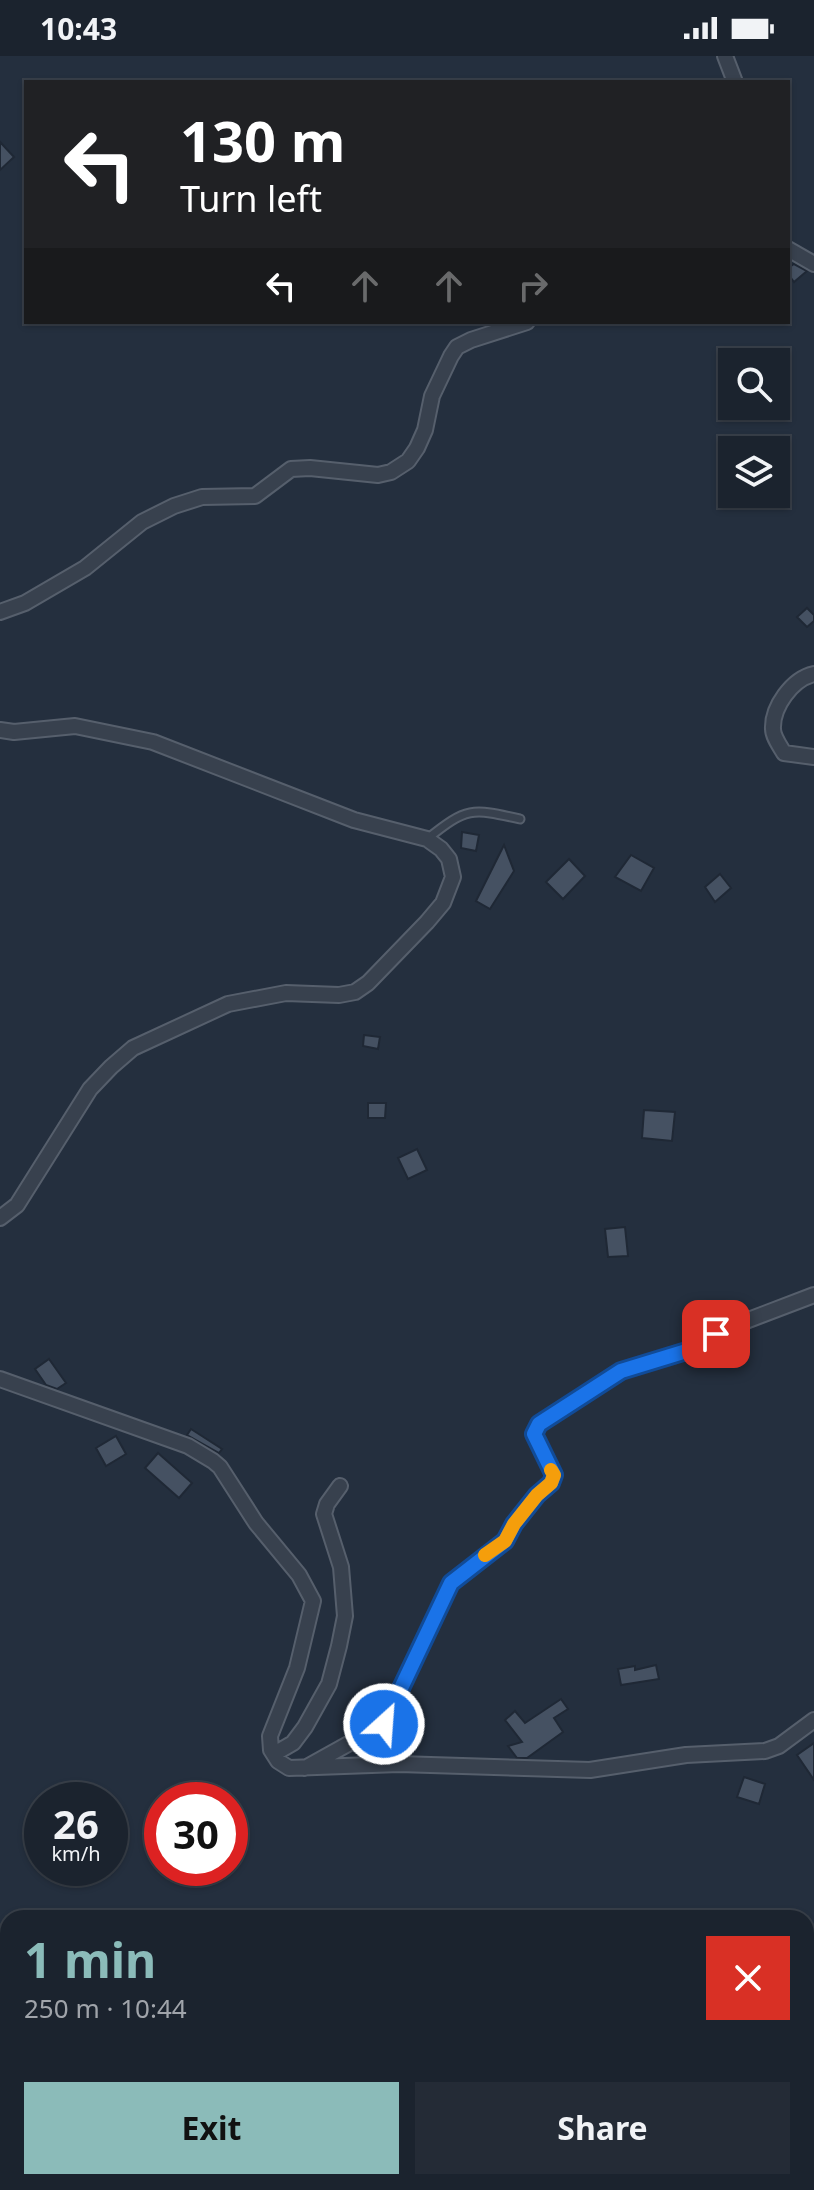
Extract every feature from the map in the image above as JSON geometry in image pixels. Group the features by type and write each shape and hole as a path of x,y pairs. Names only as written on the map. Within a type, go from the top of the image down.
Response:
{"street":[{"path":"725,56 734,80"},
{"path":"790,250 814,264"},
{"path":"0,612 25,603 85,568 142,522 174,506 202,497 255,496 291,469 378,475 391,472 408,461 417,448 425,430 432,396 457,347 521,324"},
{"path":"814,674 806,676 775,708 773,732 784,753 814,757"},
{"path":"0,730 14,732 75,726 153,742 354,820 427,839 449,859 453,877 443,903 368,983 355,992 339,995 286,993 228,1004 133,1048 90,1089 17,1205 0,1218"},
{"path":"301,1770 384,1724 451,1583 505,1541 514,1524 551,1483 554,1475 534,1434 539,1424 621,1371 693,1349 738,1324 814,1295"},
{"path":"0,1379 188,1446 220,1467 256,1523 299,1575 313,1601 297,1668 270,1736 274,1754 289,1768 301,1770 399,1764 590,1770 686,1755 765,1751 779,1746 814,1720"},
{"path":"274,1754 293,1743 305,1727 329,1684 339,1646 345,1616 341,1567 324,1514 340,1486"}],"lane":[{"path":"427,839 462,814 477,810 520,819"}],"building":[{"path":"0,142 14,157 0,170"},
{"path":"794,264 807,271 794,282 790,277 790,267"},
{"path":"807,608 814,615 814,621 807,627 797,617"},
{"path":"462,832 479,835 476,851 461,848"},
{"path":"504,845 514,871 490,909 476,901"},
{"path":"631,855 654,868 641,891 615,877"},
{"path":"569,859 585,876 563,899 546,882"},
{"path":"720,874 731,888 715,902 705,887"},
{"path":"364,1035 380,1037 378,1049 363,1046"},
{"path":"368,1103 386,1103 385,1118 368,1118"},
{"path":"644,1110 675,1112 672,1141 642,1138"},
{"path":"417,1149 427,1170 408,1179 398,1158"},
{"path":"625,1227 628,1256 608,1257 605,1229"},
{"path":"49,1359 66,1383 57,1389 46,1385 35,1369"},
{"path":"191,1429 222,1449 219,1453 187,1435"},
{"path":"116,1436 126,1454 106,1466 96,1448"},
{"path":"158,1453 192,1483 179,1498 145,1468"},
{"path":"656,1665 659,1679 621,1685 618,1669 635,1666 635,1670"},
{"path":"561,1699 568,1709 554,1718 563,1732 527,1758 517,1758 508,1746 522,1742 505,1720 515,1711 525,1723"},
{"path":"814,1743 814,1780 797,1755"},
{"path":"744,1777 765,1784 759,1804 737,1797"}],"slow traffic":[{"path":"485,1555 505,1541 514,1524 551,1483 554,1475 551,1470"}],"route":[{"path":"384,1724 451,1583 505,1541 514,1524 551,1483 554,1475 534,1434 539,1424 621,1371 693,1349 716,1334"}]}
